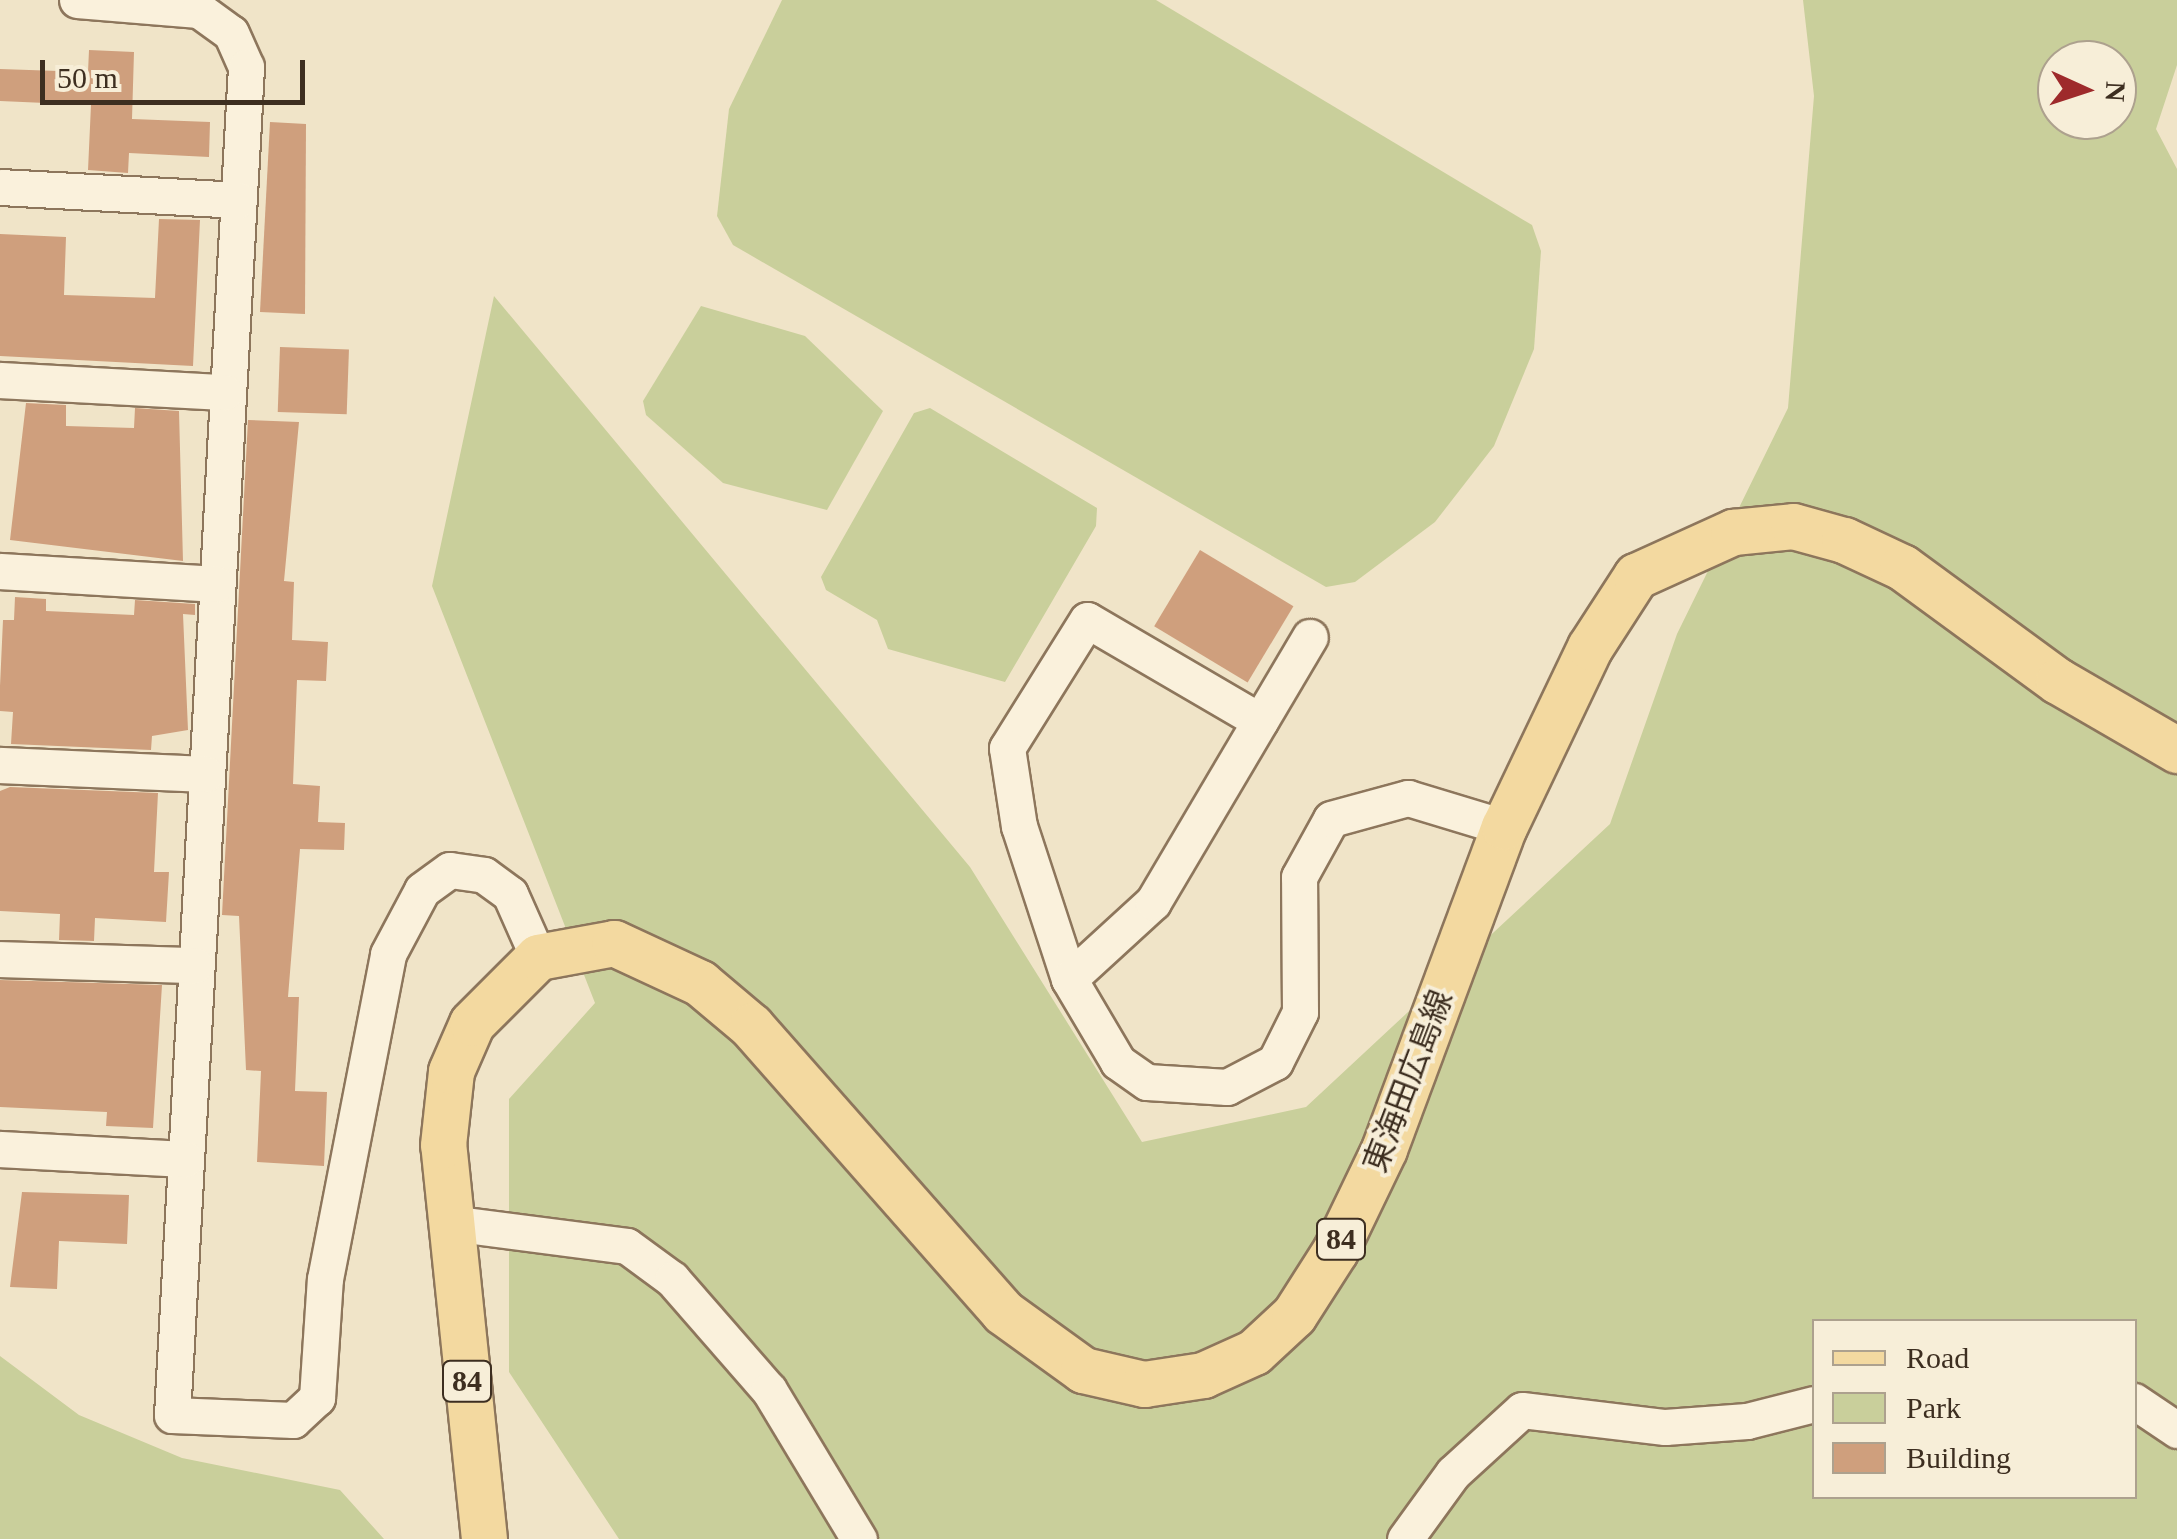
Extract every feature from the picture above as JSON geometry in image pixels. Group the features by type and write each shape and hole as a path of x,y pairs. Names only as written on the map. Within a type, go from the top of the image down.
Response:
{"main road":[{"name":"東海田広島線","path":"538,957 614,943 700,983 751,1026 1002,1312 1083,1370 1144,1384 1203,1375 1254,1352 1294,1314 1335,1251 1384,1149 1504,826 1590,647 1636,576 1733,532 1793,526 1902,567 2058,680 2177,750"},
{"name":"84","path":"484,1539 444,1145 451,1071 472,1023 538,957"}],"street":[{"path":"77,0 199,10 231,33 246,68 225,392 172,1415 293,1420 318,1398 325,1280 388,954 422,890 450,870 484,875 510,894 538,957"},
{"path":"0,188 239,200"},
{"path":"0,380 225,392"},
{"path":"0,571 218,584"},
{"path":"1260,721 1086,620 1078,626 1007,748 1018,826 1069,979 1118,1062 1147,1082 1188,1090 1254,1078 1275,1062 1300,1012 1300,878 1331,819 1408,798 1504,826"},
{"path":"1069,979 1153,902 1310,638"},
{"path":"0,765 206,774"},
{"path":"0,959 195,965"},
{"path":"0,1149 186,1159"},
{"path":"450,1224 627,1246 672,1278 769,1390 859,1539"},
{"path":"2137,1403 2177,1430"},
{"path":"1405,1539 1453,1472 1522,1410 1664,1427 1748,1422 1812,1405"}],"green space":[{"path":"782,0 1156,0 1532,225 1541,251 1534,349 1494,446 1435,522 1355,582 1326,587 733,245 717,216 729,109"},
{"path":"1803,0 2177,0 2177,65 2156,129 2177,169 2177,1539 619,1539 509,1372 509,1099 595,1003 432,586 494,296 970,867 1142,1142 1306,1107 1610,824 1677,634 1788,408 1814,96"},
{"path":"701,306 805,336 883,411 827,510 723,483 646,415 643,401"},
{"path":"930,408 1097,508 1096,526 1005,682 888,649 877,620 826,590 821,577 914,413"},
{"path":"0,1356 79,1415 182,1458 340,1490 384,1539 0,1539"}],"building":[{"path":"89,50 134,52 132,119 210,122 209,157 129,153 128,173 88,170 91,105 0,101 0,69 88,72"},
{"path":"270,122 306,124 305,314 260,312"},
{"path":"159,219 200,220 193,366 0,356 0,234 66,237 64,295 155,298"},
{"path":"280,347 349,349 347,414 278,412"},
{"path":"26,403 66,405 66,426 134,428 135,408 179,411 183,561 10,540"},
{"path":"248,420 299,422 284,581 294,582 292,640 328,642 326,681 297,680 293,784 320,786 318,822 345,823 344,850 300,849 288,997 299,997 295,1091 327,1092 324,1166 257,1162 261,1071 246,1070 239,916 222,915"},
{"path":"1200,550 1293,606 1248,682 1154,626"},
{"path":"15,597 46,599 46,611 134,615 135,600 195,604 195,615 183,614 188,730 152,736 151,750 11,744 13,712 0,711 0,686 3,620 14,620"},
{"path":"10,787 158,793 154,872 169,872 166,922 95,918 94,941 59,940 60,914 0,911 0,791"},
{"path":"0,980 162,985 153,1128 106,1126 107,1112 0,1107"},
{"path":"22,1192 129,1195 127,1244 59,1241 57,1289 10,1287"}]}
